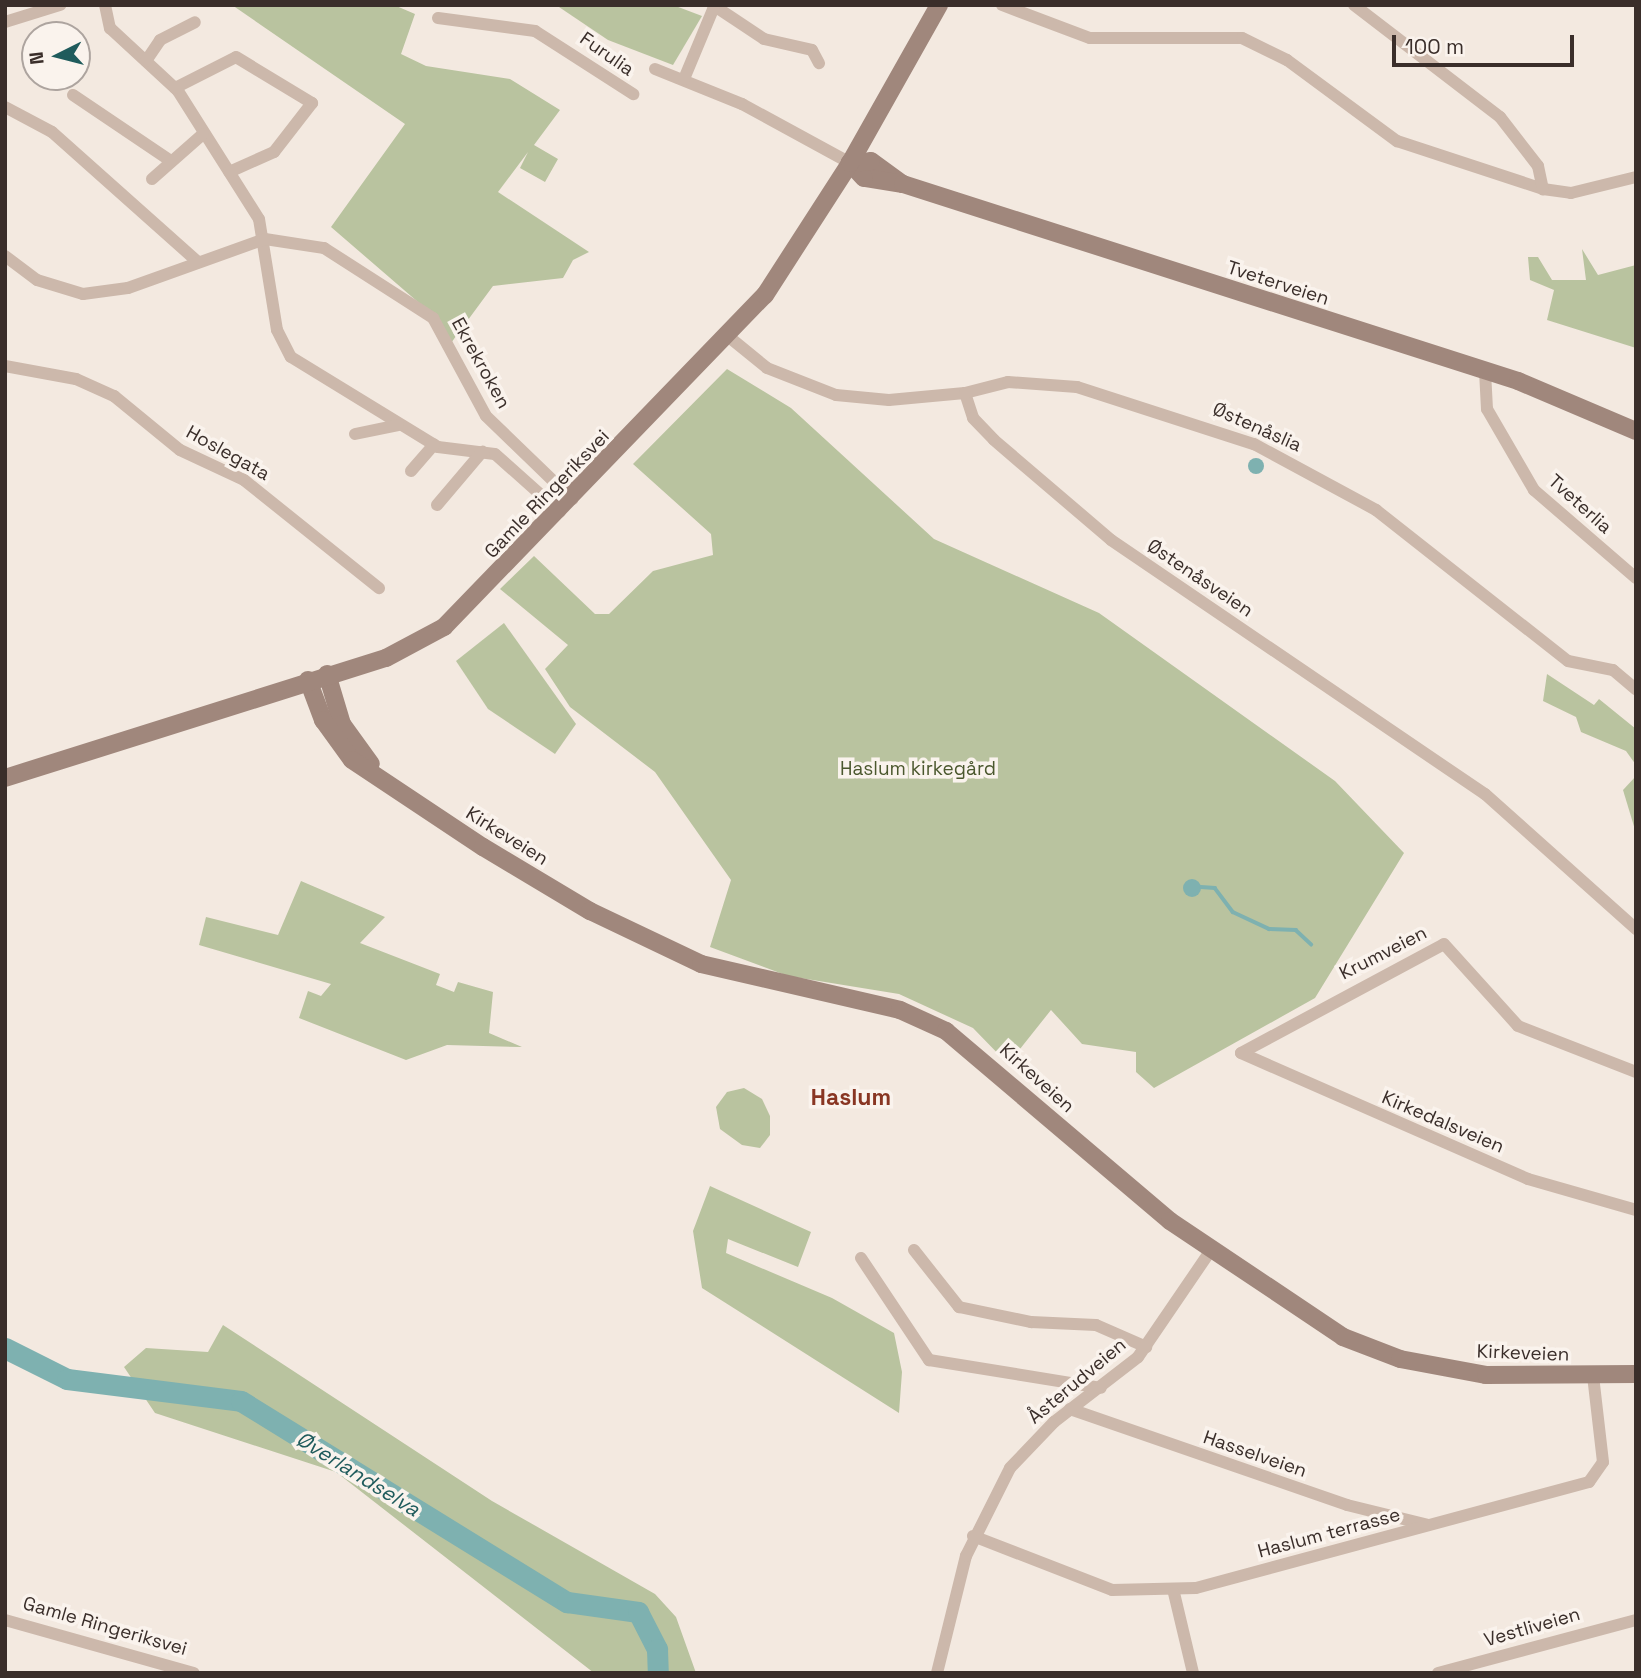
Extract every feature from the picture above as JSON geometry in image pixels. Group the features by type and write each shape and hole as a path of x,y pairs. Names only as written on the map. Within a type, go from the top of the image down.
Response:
{"main road":[{"name":"Gamle Ringeriksvei","path":"5,778 327,674 432,637 560,512 729,337 784,268 850,163 939,5"},
{"name":"Tveterveien","path":"850,163 864,178 903,184 1485,371 1596,410 1636,431"},
{"name":"Kirkeveien","path":"327,674 349,737 400,792"},
{"name":"Kirkeveien","path":"308,680 342,751 400,792 559,893 701,964 900,1010 946,1031 1211,1250 1325,1326 1381,1353 1486,1375 1636,1374"}],"street":[{"path":"5,22 60,5"},
{"path":"105,5 110,28 175,88 229,172 265,239 285,349 398,425 434,445 503,458 560,512"},
{"path":"1002,5 1090,38 1242,38 1287,60 1397,141 1543,189 1579,192 1636,177"},
{"path":"1354,5 1500,117 1538,166 1543,189"},
{"path":"684,79 714,6 764,39 812,50 819,63"},
{"name":"Furulia","path":"438,18 536,30 633,94"},
{"path":"146,61 160,40 195,22"},
{"path":"175,88 236,57 312,103 283,145 229,172"},
{"name":"Furulia","path":"655,69 684,79 850,163"},
{"path":"73,95 171,161"},
{"path":"5,107 52,132 198,262"},
{"path":"152,179 203,135"},
{"name":"Ekrekroken","path":"5,256 37,280 83,294 128,288 265,239 324,248 433,318 486,416 572,499"},
{"path":"729,337 767,368 836,395 889,400 965,393"},
{"name":"Hoslegata","path":"5,366 76,379 114,396 180,450 254,487 380,588"},
{"name":"Tveterlia","path":"1485,371 1487,409 1534,490 1636,578"},
{"name":"Østenåslia","path":"965,393 1008,382 1077,387 1254,444 1376,510 1568,661 1613,670 1636,688"},
{"name":"Østenåsveien","path":"965,393 973,418 993,440 1111,540 1485,794 1636,929"},
{"path":"355,434 398,425"},
{"path":"411,471 434,445"},
{"path":"438,505 482,452"},
{"name":"Krumveien","path":"1241,1053 1444,944 1518,1026 1636,1072"},
{"name":"Kirkedalsveien","path":"1241,1053 1528,1179 1636,1210"},
{"name":"Åsterudveien","path":"914,1250 959,1307 1031,1322 1096,1325 1146,1347"},
{"name":"Åsterudveien","path":"937,1673 974,1536 1010,1468 1070,1409 1101,1388 1146,1347 1211,1250"},
{"path":"862,1258 929,1360 1101,1388"},
{"name":"Haslum terrasse","path":"974,1536 1101,1587 1174,1594 1432,1526 1595,1478 1603,1449 1593,1375"},
{"name":"Hasselveien","path":"1070,1409 1348,1505 1432,1526"},
{"path":"1174,1594 1193,1673"},
{"name":"Gamle Ringeriksvei","path":"5,1620 194,1673"},
{"name":"Vestliveien","path":"1438,1673 1636,1620"}],"green space":[{"path":"232,5 394,5 415,14 401,54 426,66 510,79 560,110 534,145 558,159 545,182 520,168 528,152 498,192 589,252 573,260 563,278 493,286 451,343 433,315 331,227 405,124"},
{"path":"556,5 673,5 702,16 673,65 608,40"},
{"path":"1582,249 1598,275 1636,265 1636,348 1547,320 1554,290 1530,280 1528,257 1538,257 1552,280 1586,280"},
{"name":"Haslum kirkegård","path":"727,369 791,408 934,539 1099,613 1335,781 1404,853 1315,998 1154,1088 1136,1072 1136,1052 1082,1044 1051,1010 1008,1064 973,1028 899,994 788,976 710,947 731,880 655,772 570,707 545,669 568,645 500,589 534,556 595,614 609,614 653,571 713,555 711,534 633,464"},
{"path":"504,623 576,724 555,754 488,709 456,661"},
{"path":"1547,674 1594,705 1599,699 1636,729 1636,765 1626,751 1581,732 1576,717 1543,701"},
{"path":"1636,776 1636,833 1623,790"},
{"path":"301,881 385,917 360,943 440,974 436,985 454,992 458,982 493,992 489,1033 522,1047 447,1045 406,1060 299,1018 308,991 321,996 331,984 199,945 206,917 278,935"},
{"path":"744,1088 762,1099 770,1116 770,1135 760,1148 742,1145 720,1129 716,1107 727,1092"},
{"path":"710,1186 811,1232 798,1267 728,1239 726,1253 832,1298 894,1333 902,1372 899,1413 702,1288 693,1231"},
{"path":"223,1325 492,1501 655,1594 676,1617 696,1673 594,1673 336,1472 155,1413 124,1367 146,1348 208,1352"}],"water":[{"path":"1256,458 1262,460 1262,472 1256,474 1250,472 1248,466 1250,460"},
{"path":"1192,879 1198,882 1201,888 1198,894 1192,897 1186,894 1183,888 1186,882"}],"waterway":[{"path":"1201,887 1215,888 1233,912 1269,929 1296,930 1311,944"},
{"name":"Øverlandselva","path":"5,1348 67,1379 241,1401 567,1602 638,1612 657,1649 658,1673"}],"district":[{"name":"Haslum","path":"851,1097"}]}
